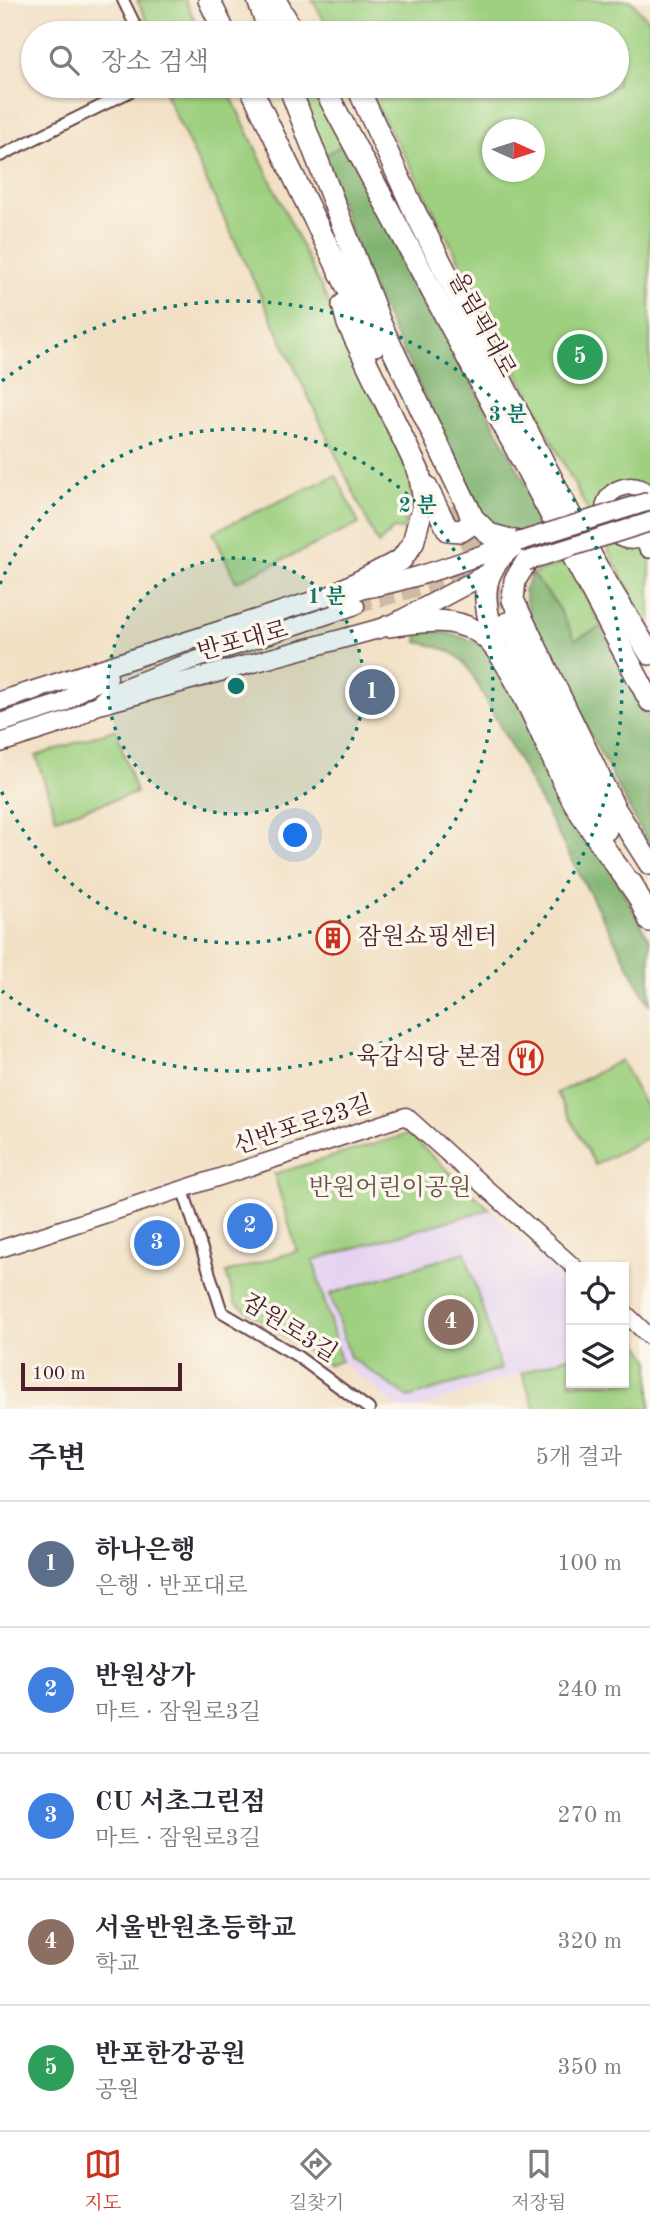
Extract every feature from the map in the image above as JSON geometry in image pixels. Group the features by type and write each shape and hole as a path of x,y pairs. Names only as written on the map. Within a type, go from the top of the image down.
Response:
{"highway":[{"path":"209,0 219,21"},
{"path":"258,0 266,21"},
{"path":"275,0 287,21"},
{"path":"256,98 322,236 460,505 473,523 461,531 448,530 348,324 322,236"},
{"path":"294,98 381,325 460,505 489,534 523,551"},
{"name":"올림픽대로","path":"329,98 650,701"},
{"path":"363,98 413,208 597,567"},
{"path":"413,208 484,385"},
{"path":"523,460 597,567 650,654"},
{"path":"337,593 396,564 409,551 423,510 419,472"},
{"path":"523,551 500,554 490,572 485,602 504,620 650,864"},
{"path":"497,646 513,600 523,551"},
{"path":"389,626 425,620 448,621 468,626 497,646 570,796 638,896"},
{"path":"504,620 650,921"}],"main road":[{"name":"반포대로","path":"523,551 650,501"},
{"name":"반포대로","path":"0,701 337,593 357,591 455,564 523,551 649,535"},
{"name":"반포대로","path":"0,743 72,720 95,706 389,626 490,572"},
{"path":"64,704 84,688 126,668 139,657"},
{"path":"0,723 64,704 95,706"}],"street":[{"path":"123,0 133,21"},
{"path":"0,156 117,98"},
{"name":"반포대로","path":"649,535 629,541 615,535 606,523 605,506 611,495 624,487 635,486 650,494"},
{"name":"반포대로","path":"243,642 356,607"},
{"path":"169,648 243,642"},
{"path":"95,706 111,692 243,642"},
{"name":"신반포로23길","path":"0,1249 406,1116 567,1262"},
{"name":"잠원로3길","path":"183,1190 222,1312 297,1356 369,1409"},
{"path":"629,1317 650,1337"}],"shaded area":[{"path":"490,1209 566,1283 566,1358 417,1409 399,1409 341,1361 313,1260"}],"green space":[{"path":"137,0 185,0 195,21 147,21"},
{"path":"312,0 630,0 650,22 650,631 407,159 371,98 629,98 629,21 325,21"},
{"path":"167,98 232,98 411,477 411,502 403,530 393,529 378,544"},
{"path":"303,98 318,98 344,144 324,156"},
{"path":"344,144 548,525 514,531 499,528 484,519 364,271 324,156"},
{"path":"336,475 359,524 236,582 213,532"},
{"path":"569,561 601,627 575,640 557,605 532,574"},
{"path":"532,574 557,605 575,640 601,627 650,720 650,848 530,619 524,590"},
{"path":"418,629 457,635 493,650 650,941 650,1006 472,674 455,654 417,642"},
{"path":"116,729 136,793 56,818 36,756"},
{"path":"621,1060 650,1116 650,1136 595,1165 557,1093"},
{"name":"반원어린이공원","path":"408,1134 490,1209 313,1260 341,1361 328,1365 235,1303 226,1273 297,1251 274,1174"},
{"path":"465,1252 501,1369 409,1398 350,1357 330,1294"},
{"path":"629,1339 637,1340 650,1361 650,1409 535,1409 522,1373 566,1358 566,1388 629,1388"}],"tunnel":[{"path":"453,505 507,623"},
{"path":"356,606 458,577 574,534"}],"place":[{"name":"반포한강공원","path":"580,357"},
{"name":"하나은행","path":"372,692"},
{"name":"잠원쇼핑센터","path":"333,938"},
{"name":"육갑식당 본점","path":"526,1058"},
{"name":"반원상가","path":"250,1226"},
{"name":"CU 서초그린점","path":"157,1243"},
{"name":"서울반원초등학교","path":"451,1322"}]}
